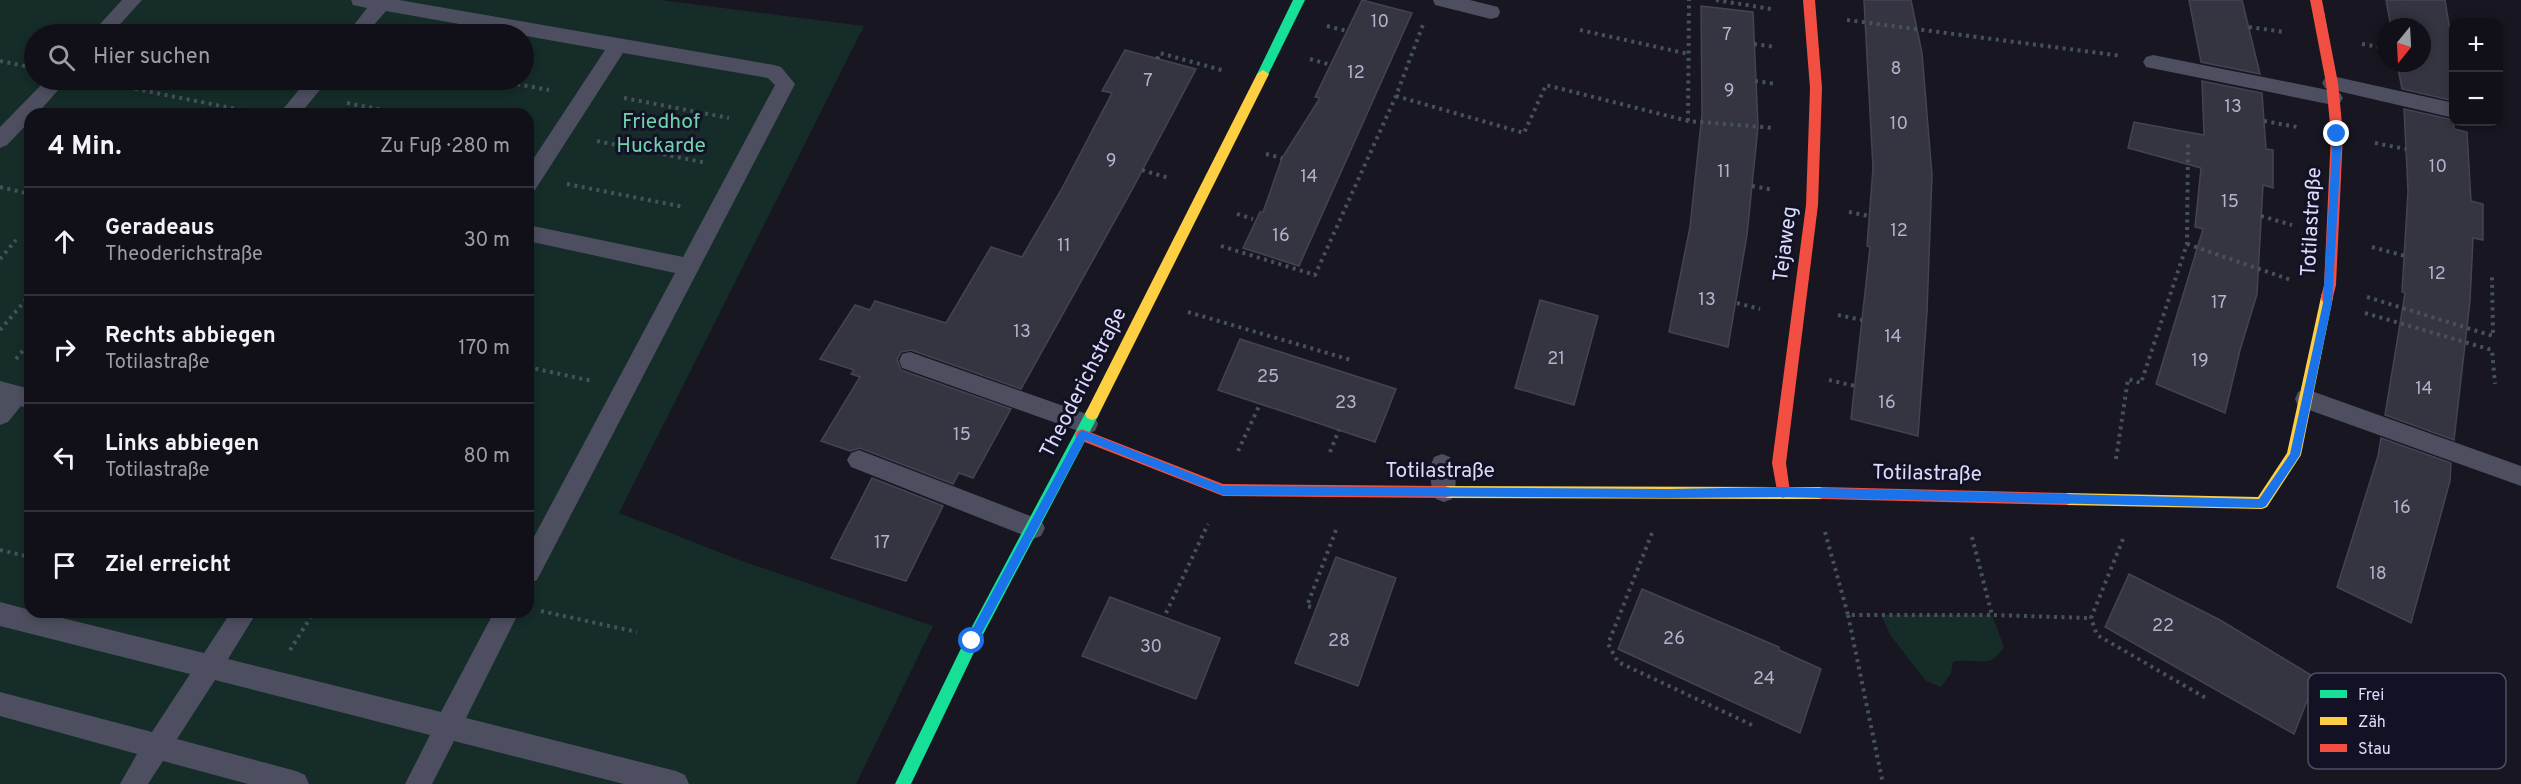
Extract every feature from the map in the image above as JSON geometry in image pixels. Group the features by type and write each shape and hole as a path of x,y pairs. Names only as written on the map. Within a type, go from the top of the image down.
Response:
{"street":[{"name":"Theoderichstraße","path":"903,784 972,641 1085,430 1299,0"},
{"name":"Tejaweg","path":"1783,492 1779,463 1812,205 1816,88 1809,0"},
{"name":"Totilastraße","path":"1085,430 1222,490 1668,494 1783,492 2262,503 2295,455 2329,294 2337,134 2332,90 2316,0"}],"lane":[{"path":"110,24 134,0"},
{"path":"360,0 497,24"},
{"path":"1442,0 1491,12"},
{"path":"364,24 381,4"},
{"path":"534,30 774,72 784,84 534,560"},
{"path":"534,175 618,45"},
{"path":"2152,62 2449,110"},
{"path":"31,108 48,90"},
{"path":"294,108 309,90"},
{"path":"0,140 15,125"},
{"path":"534,234 688,267"},
{"path":"910,361 1085,430"},
{"path":"0,416 15,395"},
{"path":"2306,399 2521,476"},
{"path":"859,460 1033,528"},
{"path":"1442,464 1444,492"},
{"path":"0,614 676,784"},
{"path":"133,784 241,618"},
{"path":"418,784 504,618"},
{"path":"0,704 296,784"}],"path":[{"path":"1688,121 1689,0"},
{"path":"1716,0 2152,62"},
{"path":"1183,235 1315,275 1396,96 1424,21"},
{"path":"1580,30 1689,54"},
{"path":"1157,59 1160,53 1260,81"},
{"path":"0,61 24,66"},
{"path":"1396,96 1524,133 1546,85 1688,121 1815,131"},
{"path":"534,86 763,124"},
{"path":"142,90 233,108"},
{"path":"346,103 372,108"},
{"path":"561,134 740,169"},
{"path":"2110,498 2128,379 2141,383 2187,244 2188,140"},
{"path":"534,182 717,214"},
{"path":"0,187 24,193"},
{"path":"0,259 16,240"},
{"path":"2187,244 2492,350 2495,384"},
{"path":"2329,294 2493,336 2493,277"},
{"path":"1150,301 1351,360"},
{"path":"0,330 24,302"},
{"path":"534,368 624,388"},
{"path":"1166,613 1260,404"},
{"path":"1311,607 1306,606 1351,491"},
{"path":"1668,494 1608,644 1618,662 1752,725"},
{"path":"1815,494 1848,615 1883,784"},
{"path":"1962,496 1992,615"},
{"path":"2139,499 2091,618 2097,635 2206,698"},
{"path":"0,550 24,556"},
{"path":"539,611 637,632"},
{"path":"1848,615 2091,618"}],"green space":[{"name":"Friedhof Huckarde","path":"0,0 660,0 864,26 619,513 742,561 933,626 856,784 0,784"},
{"path":"1881,615 1992,615 2004,647 1998,655 1987,661 1953,662 1951,673 1941,687 1926,681 1891,636"}],"building":[{"path":"1362,0 1412,13 1299,266 1243,248 1260,212 1263,212 1282,158 1320,98 1315,97"},
{"path":"1864,0 1911,0 1922,53 1932,175 1927,312 1918,436 1851,419 1870,247 1867,246 1873,168"},
{"path":"2189,0 2242,0 2260,74 2201,62"},
{"path":"2386,0 2445,0 2449,24 2449,100 2402,89 2399,72 2431,72 2431,18 2389,18"},
{"path":"1701,6 1753,12 1758,127 1747,235 1728,347 1669,332 1690,227 1702,114"},
{"path":"1125,50 1196,69 1133,188 1021,389 911,350 901,352 897,360 901,370 1011,409 973,478 959,473 953,484 860,448 850,451 821,441 860,377 851,374 854,370 820,359 855,305 870,310 875,301 946,323 991,247 1022,257 1060,192 1112,93 1102,91"},
{"path":"2202,81 2262,93 2266,149 2273,150 2273,188 2263,185 2257,294 2240,350 2225,413 2156,384 2203,229 2195,227 2201,168 2128,148 2134,122 2204,135"},
{"path":"2404,109 2449,119 2449,126 2467,132 2471,201 2483,204 2483,240 2473,238 2470,301 2454,440 2385,415 2405,293 2402,292 2408,191"},
{"path":"1540,300 1598,316 1574,405 1515,388"},
{"path":"1240,339 1396,389 1375,442 1218,390"},
{"path":"2381,438 2451,463 2450,481 2411,623 2337,587 2378,456"},
{"path":"872,478 943,506 906,581 831,558"},
{"path":"1336,557 1396,578 1358,686 1295,663"},
{"path":"2129,574 2220,620 2308,673 2308,698 2294,734 2105,627"},
{"path":"1642,589 1779,647 1779,650 1821,669 1800,733 1618,649"},
{"path":"1110,597 1220,638 1196,699 1082,656"}],"traffic: fast":[{"path":"1263,74 1299,0"},
{"path":"903,784 972,641 1092,414"}],"traffic: slow":[{"path":"1092,414 1263,74"},
{"path":"2066,499 2262,503 2294,455 2327,297"},
{"path":"1445,492 1822,493"}],"traffic: jam":[{"path":"1783,492 1779,463 1812,205 1816,88 1809,0"},
{"path":"2316,0 2332,83 2337,134 2330,285 2327,297"},
{"path":"1082,435 1223,490 1445,492"},
{"path":"1822,493 2066,499"}],"route":[{"path":"972,641 1082,435 1223,490 1668,494 1783,492 2262,503 2295,455 2328,303 2337,134"}]}
